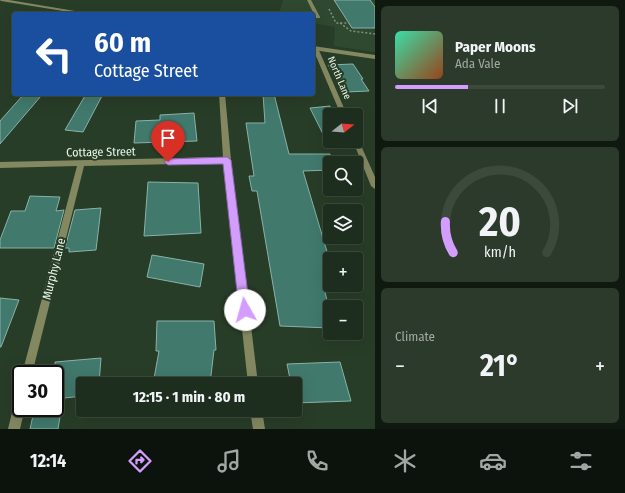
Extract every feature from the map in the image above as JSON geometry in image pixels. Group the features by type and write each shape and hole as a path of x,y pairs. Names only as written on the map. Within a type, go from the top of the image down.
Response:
{"street":[{"path":"1,0 78,12"},
{"path":"309,0 318,17"},
{"path":"315,48 375,57"},
{"name":"North Lane","path":"315,50 341,108"},
{"path":"222,96 227,160 252,377"},
{"path":"359,148 375,186"},
{"name":"Cottage Street","path":"0,165 227,160"},
{"name":"Murphy Lane","path":"30,365 81,164"},
{"path":"14,429 17,417"},
{"path":"257,417 259,429"}],"path":[{"path":"326,5 336,23 349,23"},
{"path":"340,23 352,31 375,34"}],"shaded area":[{"path":"283,0 375,0 375,52 334,46 335,27 315,23 315,12 280,12"}],"building":[{"path":"334,0 370,0 375,7 375,28 352,28"},
{"path":"353,64 369,91 345,92 328,65"},
{"path":"22,96 41,96 0,144 0,121"},
{"path":"85,96 102,96 83,132 65,130"},
{"path":"263,96 274,96 289,154 330,154 330,156 323,156 323,170 303,171 323,238 323,244 325,244 327,252 323,252 323,292 325,292 327,300 323,300 323,328 280,326 257,191 252,191 249,176 254,176 246,123 265,123"},
{"path":"330,106 330,108 323,108 323,134 310,108"},
{"path":"194,113 197,141 134,143 136,121 160,120 160,115"},
{"path":"148,182 198,183 201,233 144,236"},
{"path":"30,196 60,197 56,211 64,210 54,248 0,248 0,240 11,211 25,211"},
{"path":"101,208 96,250 69,252 69,248 65,248 75,210"},
{"path":"152,255 204,264 200,287 147,277"},
{"path":"0,298 19,300 1,347 0,347"},
{"path":"157,321 214,321 216,350 214,350 211,377 154,377 159,351 156,351"},
{"path":"101,358 100,377 76,377 76,397 64,398 64,365 55,365 55,362"},
{"path":"340,362 351,401 302,403 302,377 290,377 287,364"},
{"path":"33,417 60,417 58,429 30,429"}],"route":[{"path":"168,162 227,160 245,310"}]}
